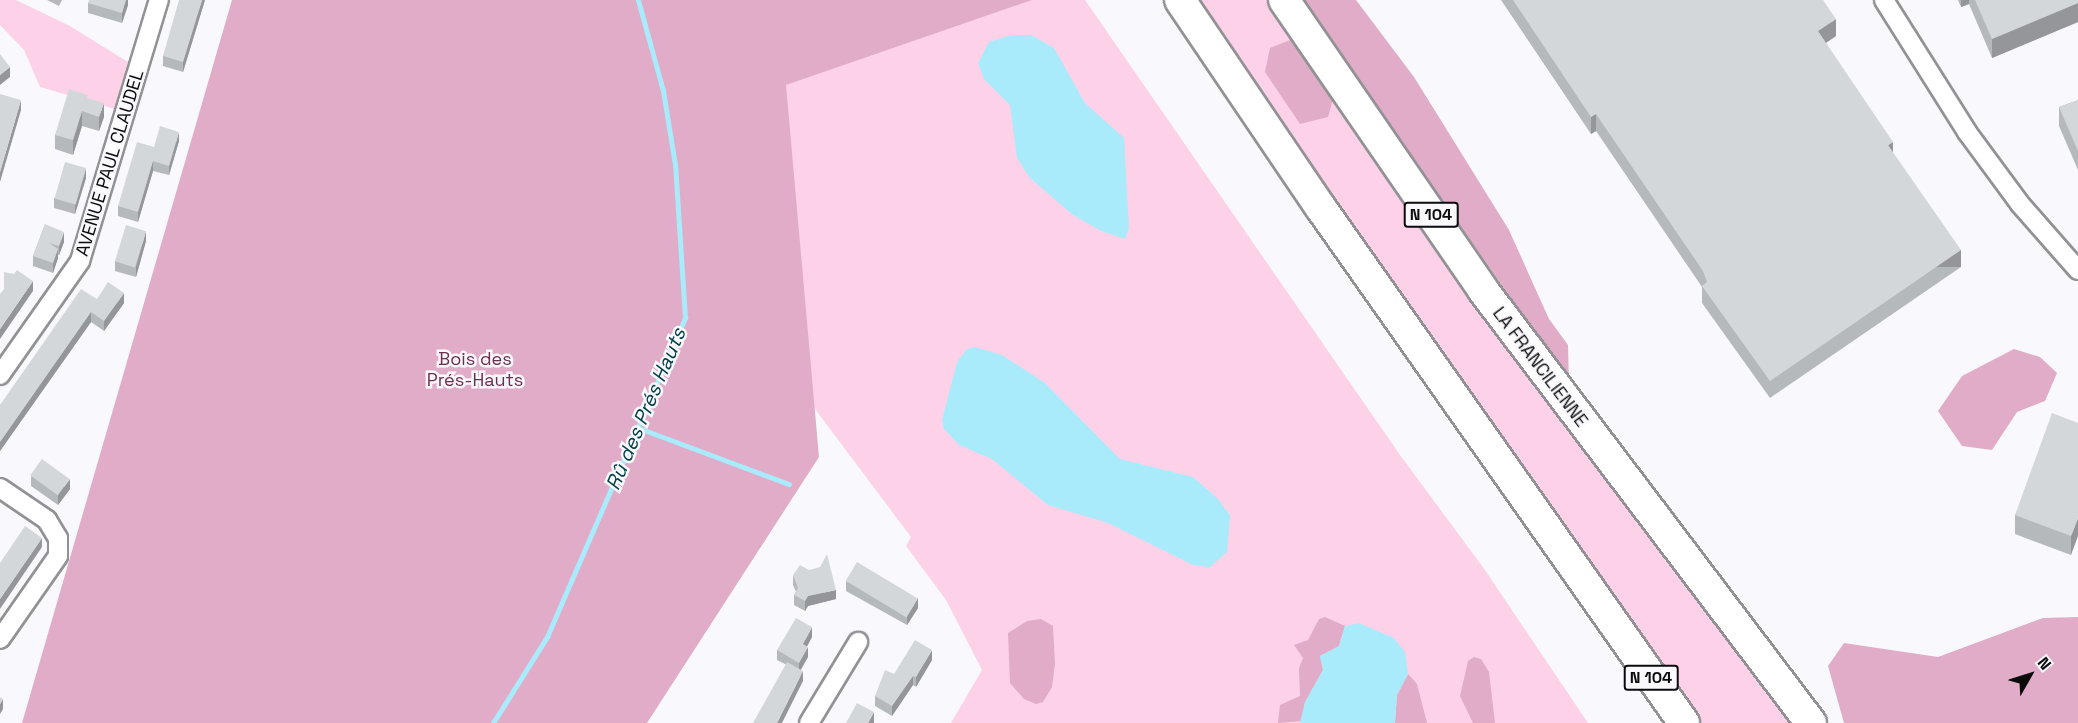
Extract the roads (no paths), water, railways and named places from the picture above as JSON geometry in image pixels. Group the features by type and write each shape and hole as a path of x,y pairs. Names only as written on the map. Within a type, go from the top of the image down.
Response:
{"highway":[{"name":"N 104","path":"1179,0 1617,632 1684,723"},
{"name":"LA FRANCILIENNE","path":"1284,0 1483,290 1811,723"},
{"path":"1617,632 1632,672 1664,723"}],"street":[{"name":"AVENUE PAUL CLAUDEL","path":"0,375 80,261 159,0"},
{"path":"1884,0 1961,123 2020,204 2078,270"},
{"path":"0,488 46,520 58,538 58,556 0,639"},
{"path":"809,723 858,642"}],"water":[{"path":"1011,35 1031,35 1054,48 1085,103 1124,138 1129,228 1125,239 1101,231 1073,215 1030,178 1017,158 1010,105 984,79 978,63 989,42"},
{"path":"975,347 1002,355 1045,383 1120,459 1193,477 1217,498 1230,515 1227,552 1210,567 1193,565 1108,523 1048,505 992,459 959,445 944,429 942,420 957,362 967,349"},
{"path":"1359,623 1394,638 1405,652 1408,674 1397,695 1395,723 1300,723 1305,702 1323,670 1320,656 1339,646 1345,626"}],"waterway":[{"name":"Rû des Prés Hauts","path":"493,723 547,637 685,318 675,165 663,91 638,0"},
{"path":"639,428 789,484"}],"park label":[{"name":"Bois des Prés-Hauts","path":"475,370"}]}
